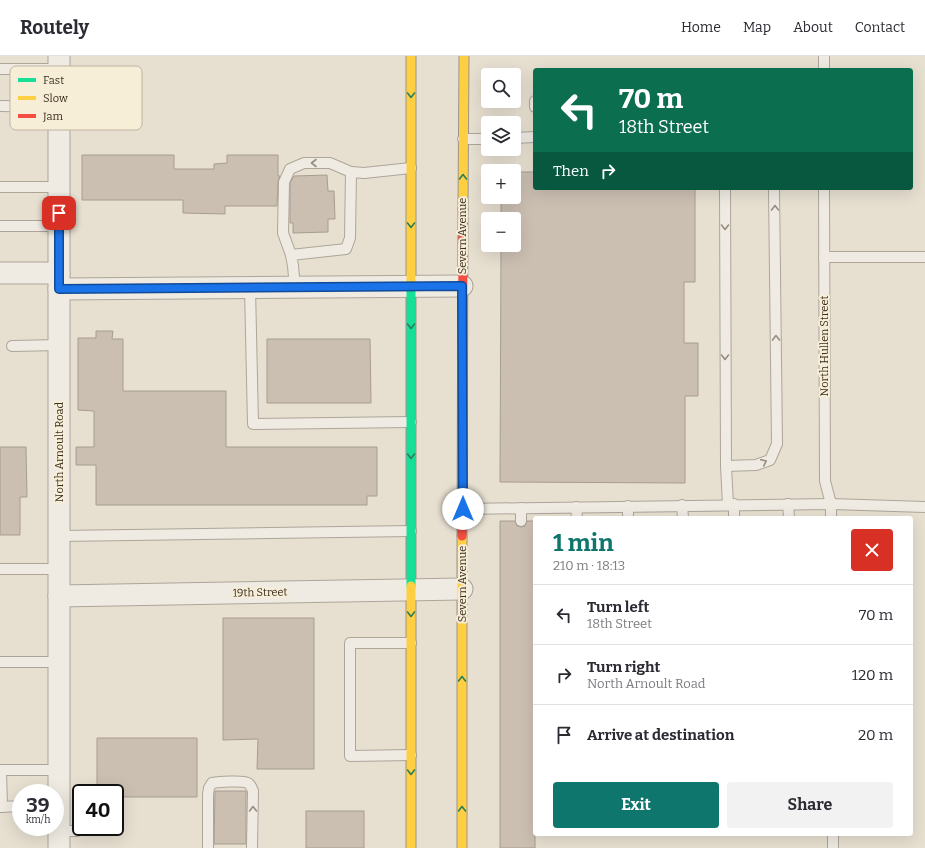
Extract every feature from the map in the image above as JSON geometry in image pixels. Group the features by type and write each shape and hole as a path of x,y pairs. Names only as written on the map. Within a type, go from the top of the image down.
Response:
{"street":[{"path":"411,56 411,848"},
{"name":"Severn Avenue","path":"462,848 462,286 464,56"},
{"name":"North Arnoult Road","path":"58,784 59,130"},
{"path":"0,273 59,281 250,288 462,286"},
{"name":"19th Street","path":"59,596 462,589"}],"lane":[{"path":"824,56 824,68"},
{"path":"30,66 59,63"},
{"path":"0,69 10,68"},
{"path":"0,106 10,106"},
{"path":"521,138 533,137"},
{"path":"463,139 481,139"},
{"path":"295,288 291,255 283,233 284,182 290,168 304,163 330,164 351,172 411,168"},
{"path":"291,255 346,249 350,238 351,172"},
{"path":"0,186 59,187"},
{"path":"725,190 726,466 734,516"},
{"path":"726,466 756,465 770,460 777,444 774,190"},
{"name":"North Hullen Street","path":"824,190 825,481 831,504 831,516"},
{"path":"0,226 59,226"},
{"path":"824,257 925,257"},
{"path":"250,288 253,424 411,422"},
{"path":"12,346 59,345"},
{"path":"788,504 789,516"},
{"path":"463,509 788,504 925,507"},
{"path":"682,505 683,516"},
{"path":"628,506 628,516"},
{"path":"576,507 576,516"},
{"path":"521,508 521,521"},
{"path":"59,536 411,532"},
{"path":"0,569 59,569"},
{"path":"411,643 350,643 350,756 411,755"},
{"path":"0,662 59,662"},
{"path":"12,806 1,807 0,770 59,770"},
{"path":"208,848 209,788 212,783 244,782 251,787 253,791 252,848"},
{"path":"833,836 833,848"}],"building":[{"path":"82,155 174,155 174,169 214,169 214,164 227,163 227,155 278,155 278,176 280,176 278,182 277,206 225,206 225,214 183,213 183,200 82,200"},
{"path":"521,172 533,172 533,190 695,190 695,282 684,282 684,343 698,343 698,396 685,396 685,483 500,482 501,252 521,252 521,212 501,212 501,204 521,204"},
{"path":"327,175 328,191 334,191 335,219 328,219 328,232 293,233 293,223 290,223 290,183 294,176"},
{"path":"96,331 113,331 112,339 123,339 123,391 226,391 226,447 377,447 377,496 367,496 367,505 96,505 96,465 76,465 76,447 94,447 94,411 78,410 78,338 96,338"},
{"path":"267,339 370,339 371,403 267,403"},
{"path":"0,447 26,447 27,497 20,497 20,535 0,535"},
{"path":"500,521 515,521 517,526 521,527 525,526 527,521 533,521 533,836 535,836 535,848 500,848"},
{"path":"223,618 314,618 314,769 257,769 258,739 223,740"},
{"path":"97,738 197,738 197,797 124,797 124,784 97,784"},
{"path":"215,791 246,791 246,844 214,844"},
{"path":"306,811 364,811 364,848 306,848"}],"traffic: fast":[{"path":"411,286 411,586"}],"traffic: slow":[{"path":"411,56 411,286"},
{"path":"463,209 464,56"},
{"path":"462,536 462,848"},
{"path":"411,586 411,848"}],"traffic: jam":[{"path":"462,536 463,209"}],"route":[{"path":"59,213 59,289 462,286 463,509"}]}
